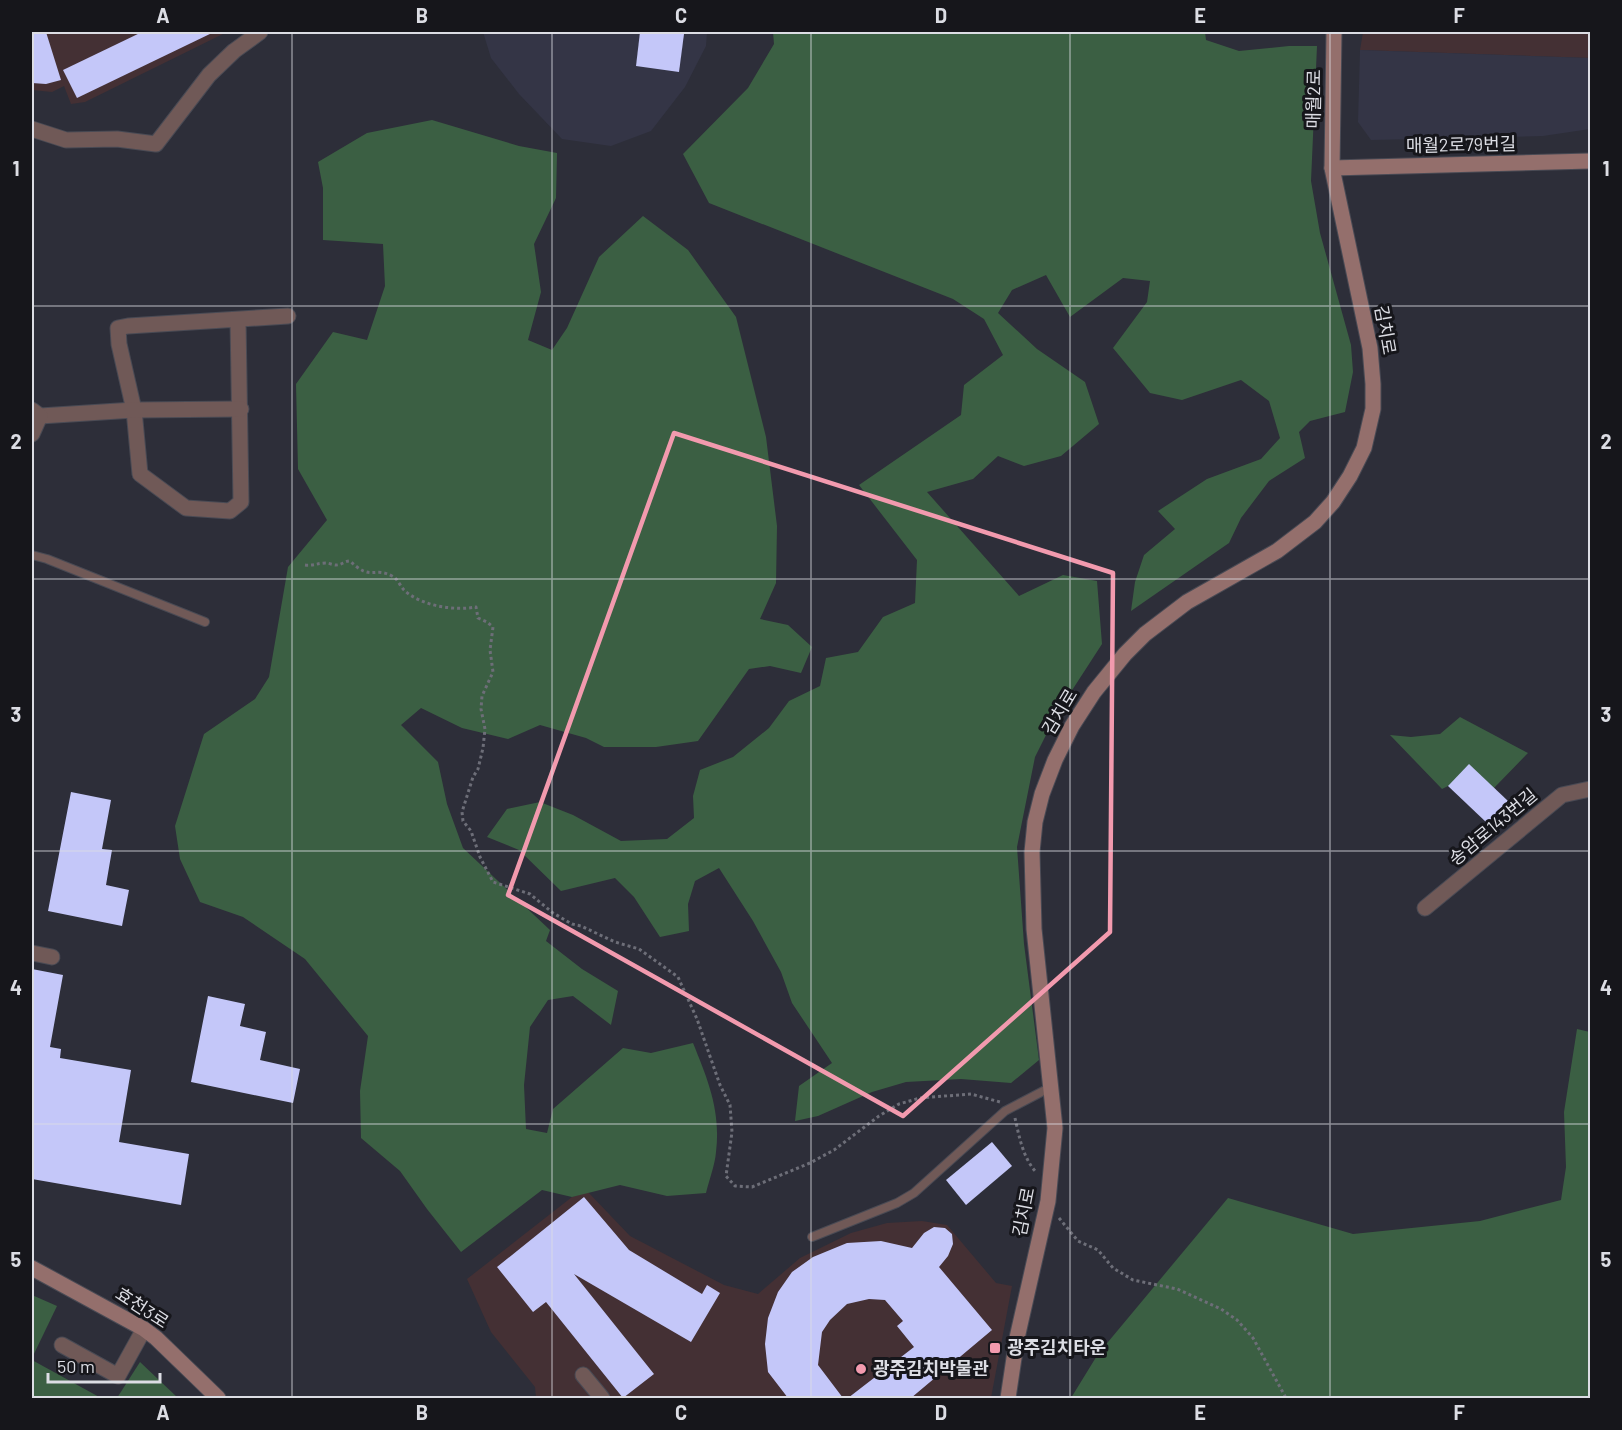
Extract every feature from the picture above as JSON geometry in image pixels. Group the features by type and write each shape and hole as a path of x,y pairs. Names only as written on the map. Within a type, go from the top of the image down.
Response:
{"street":[{"path":"32,129 66,140 117,139 156,144 209,75 234,51 260,32"},
{"name":"매월2로","path":"1332,168 1334,32"},
{"name":"매월2로79번길","path":"1332,168 1590,161"},
{"name":"김치로","path":"1008,1398 1017,1338 1047,1205 1055,1128 1034,929 1032,852 1035,822 1042,794 1055,759 1072,726 1094,692 1125,654 1144,634 1187,602 1277,551 1315,522 1333,502 1364,448 1373,409 1370,348 1332,168"},
{"path":"238,320 241,502 230,511 186,508 140,474 134,410 119,344 118,328 288,316"},
{"path":"32,434 36,413 240,409"},
{"name":"송암로143번길","path":"1425,908 1562,795 1590,789"},
{"path":"32,952 52,957"},
{"name":"효천3로","path":"32,1268 144,1329 218,1398"},
{"path":"62,1345 118,1376 144,1329"},
{"path":"583,1375 602,1398"}],"lane":[{"path":"32,555 205,622"},
{"path":"812,1237 897,1203 914,1193 1012,1107 1051,1086"}],"path":[{"path":"305,564 335,565 350,561 362,572 370,574 381,572 393,576 403,589 420,600 453,608 476,607 478,618 493,627 490,650 493,672 482,696 485,729 483,748 462,812 463,821 471,831 480,857 493,882 530,894 553,913 572,924 639,950 678,977 730,1105 732,1131 726,1176 735,1186 752,1187 810,1163 834,1150 899,1104 920,1098 971,1094 1012,1107 1018,1132 1032,1167 1049,1187"},
{"path":"1047,1205 1078,1241 1098,1250 1113,1268 1133,1280 1177,1289 1221,1309 1237,1320 1253,1338 1286,1398"}],"highlighted area":[{"path":"674,433 1113,573 1110,932 903,1116 508,895"}],"shaded area":[{"path":"32,32 227,32 85,102 71,104 64,86 52,92 32,90"},
{"path":"483,32 707,32 706,46 685,87 651,131 611,146 562,139 519,94 491,58"},
{"path":"1363,32 1590,32 1590,58 1360,50"},
{"path":"1360,50 1590,58 1590,129 1543,136 1371,140 1358,122"},
{"name":"광주김치타운","path":"588,1192 630,1236 724,1285 758,1294 800,1258 851,1233 887,1223 922,1221 947,1225 996,1283 1012,1286 991,1398 536,1398 535,1387 491,1332 467,1279 572,1197"}],"green space":[{"path":"773,32 1205,32 1206,40 1239,51 1317,46 1311,181 1320,233 1351,345 1353,372 1345,412 1310,421 1299,432 1305,458 1269,481 1241,518 1229,543 1131,611 1135,582 1144,555 1175,529 1158,511 1207,479 1261,459 1280,438 1269,401 1241,380 1182,400 1150,393 1113,348 1147,302 1150,281 1123,278 1070,317 1046,275 1012,290 998,313 1037,349 1085,382 1099,424 1061,456 1024,466 998,456 973,479 927,492 1019,596 1063,575 1097,581 1102,644 1056,715 1035,757 1017,847 1024,944 1039,1060 1011,1083 961,1079 906,1082 872,1092 818,1116 795,1121 799,1086 832,1063 792,1003 781,972 753,921 719,868 695,881 688,904 689,931 660,937 634,897 615,878 561,891 519,850 487,837 507,809 540,802 573,815 621,841 667,839 694,818 693,796 700,770 733,757 769,728 789,701 820,686 826,658 858,652 883,617 915,603 917,560 859,485 961,415 964,385 1003,355 984,319 953,299 709,203 683,154 748,88 774,44"},
{"path":"432,120 519,146 557,153 556,198 534,244 541,292 528,340 552,350 567,328 599,257 643,216 688,250 736,317 766,437 777,526 776,583 760,619 788,625 812,647 801,673 770,666 749,669 698,741 656,747 604,747 586,738 540,725 508,739 462,728 421,708 401,725 438,762 447,804 463,848 550,930 546,941 582,969 618,991 611,1025 573,996 548,1000 530,1027 524,1085 526,1129 547,1133 553,1109 623,1048 651,1053 693,1043 712,1096 717,1123 715,1157 706,1193 667,1196 620,1185 572,1197 542,1190 461,1252 400,1171 361,1138 360,1091 368,1036 305,959 243,917 200,902 180,859 175,826 204,734 255,699 269,677 288,567 327,520 298,469 296,384 333,332 367,340 385,286 383,244 323,240 323,188 318,162 367,133"},
{"path":"1460,717 1528,753 1494,788 1448,786 1442,789 1390,735 1411,737 1440,734"},
{"path":"1577,1029 1590,1032 1590,1398 1071,1398 1098,1354 1228,1198 1353,1234 1480,1221 1561,1200 1566,1167 1564,1112"},
{"path":"32,1295 57,1306 32,1358"},
{"path":"32,1360 101,1398 32,1398"},
{"path":"140,1362 178,1398 117,1398"}],"building":[{"path":"32,32 46,32 61,80 46,84 32,83"},
{"path":"142,32 214,32 77,98 63,70"},
{"path":"640,32 684,34 679,72 636,66"},
{"path":"1469,764 1508,801 1487,823 1448,786"},
{"path":"71,792 111,800 102,849 112,850 106,885 129,890 122,926 48,911"},
{"path":"32,969 63,975 50,1047 61,1049 60,1058 131,1070 119,1142 189,1154 181,1205 32,1179"},
{"path":"208,996 245,1004 240,1026 266,1032 260,1060 300,1069 293,1103 191,1082"},
{"path":"992,1142 1012,1166 966,1205 946,1180"},
{"path":"584,1197 629,1250 702,1294 707,1285 720,1293 691,1342 574,1274 654,1374 623,1398 546,1302 533,1312 497,1267"},
{"name":"광주김치박물관","path":"934,1227 945,1228 952,1234 953,1244 948,1256 939,1267 992,1330 911,1398 848,1398 914,1347 897,1326 903,1321 885,1300 869,1299 847,1304 830,1320 822,1332 818,1365 843,1398 788,1398 768,1372 765,1344 768,1318 778,1292 792,1272 813,1257 847,1243 881,1241 912,1248 924,1233"}],"place":[{"name":"광주김치타운","path":"995,1348"},
{"name":"광주김치박물관","path":"861,1369"}]}
